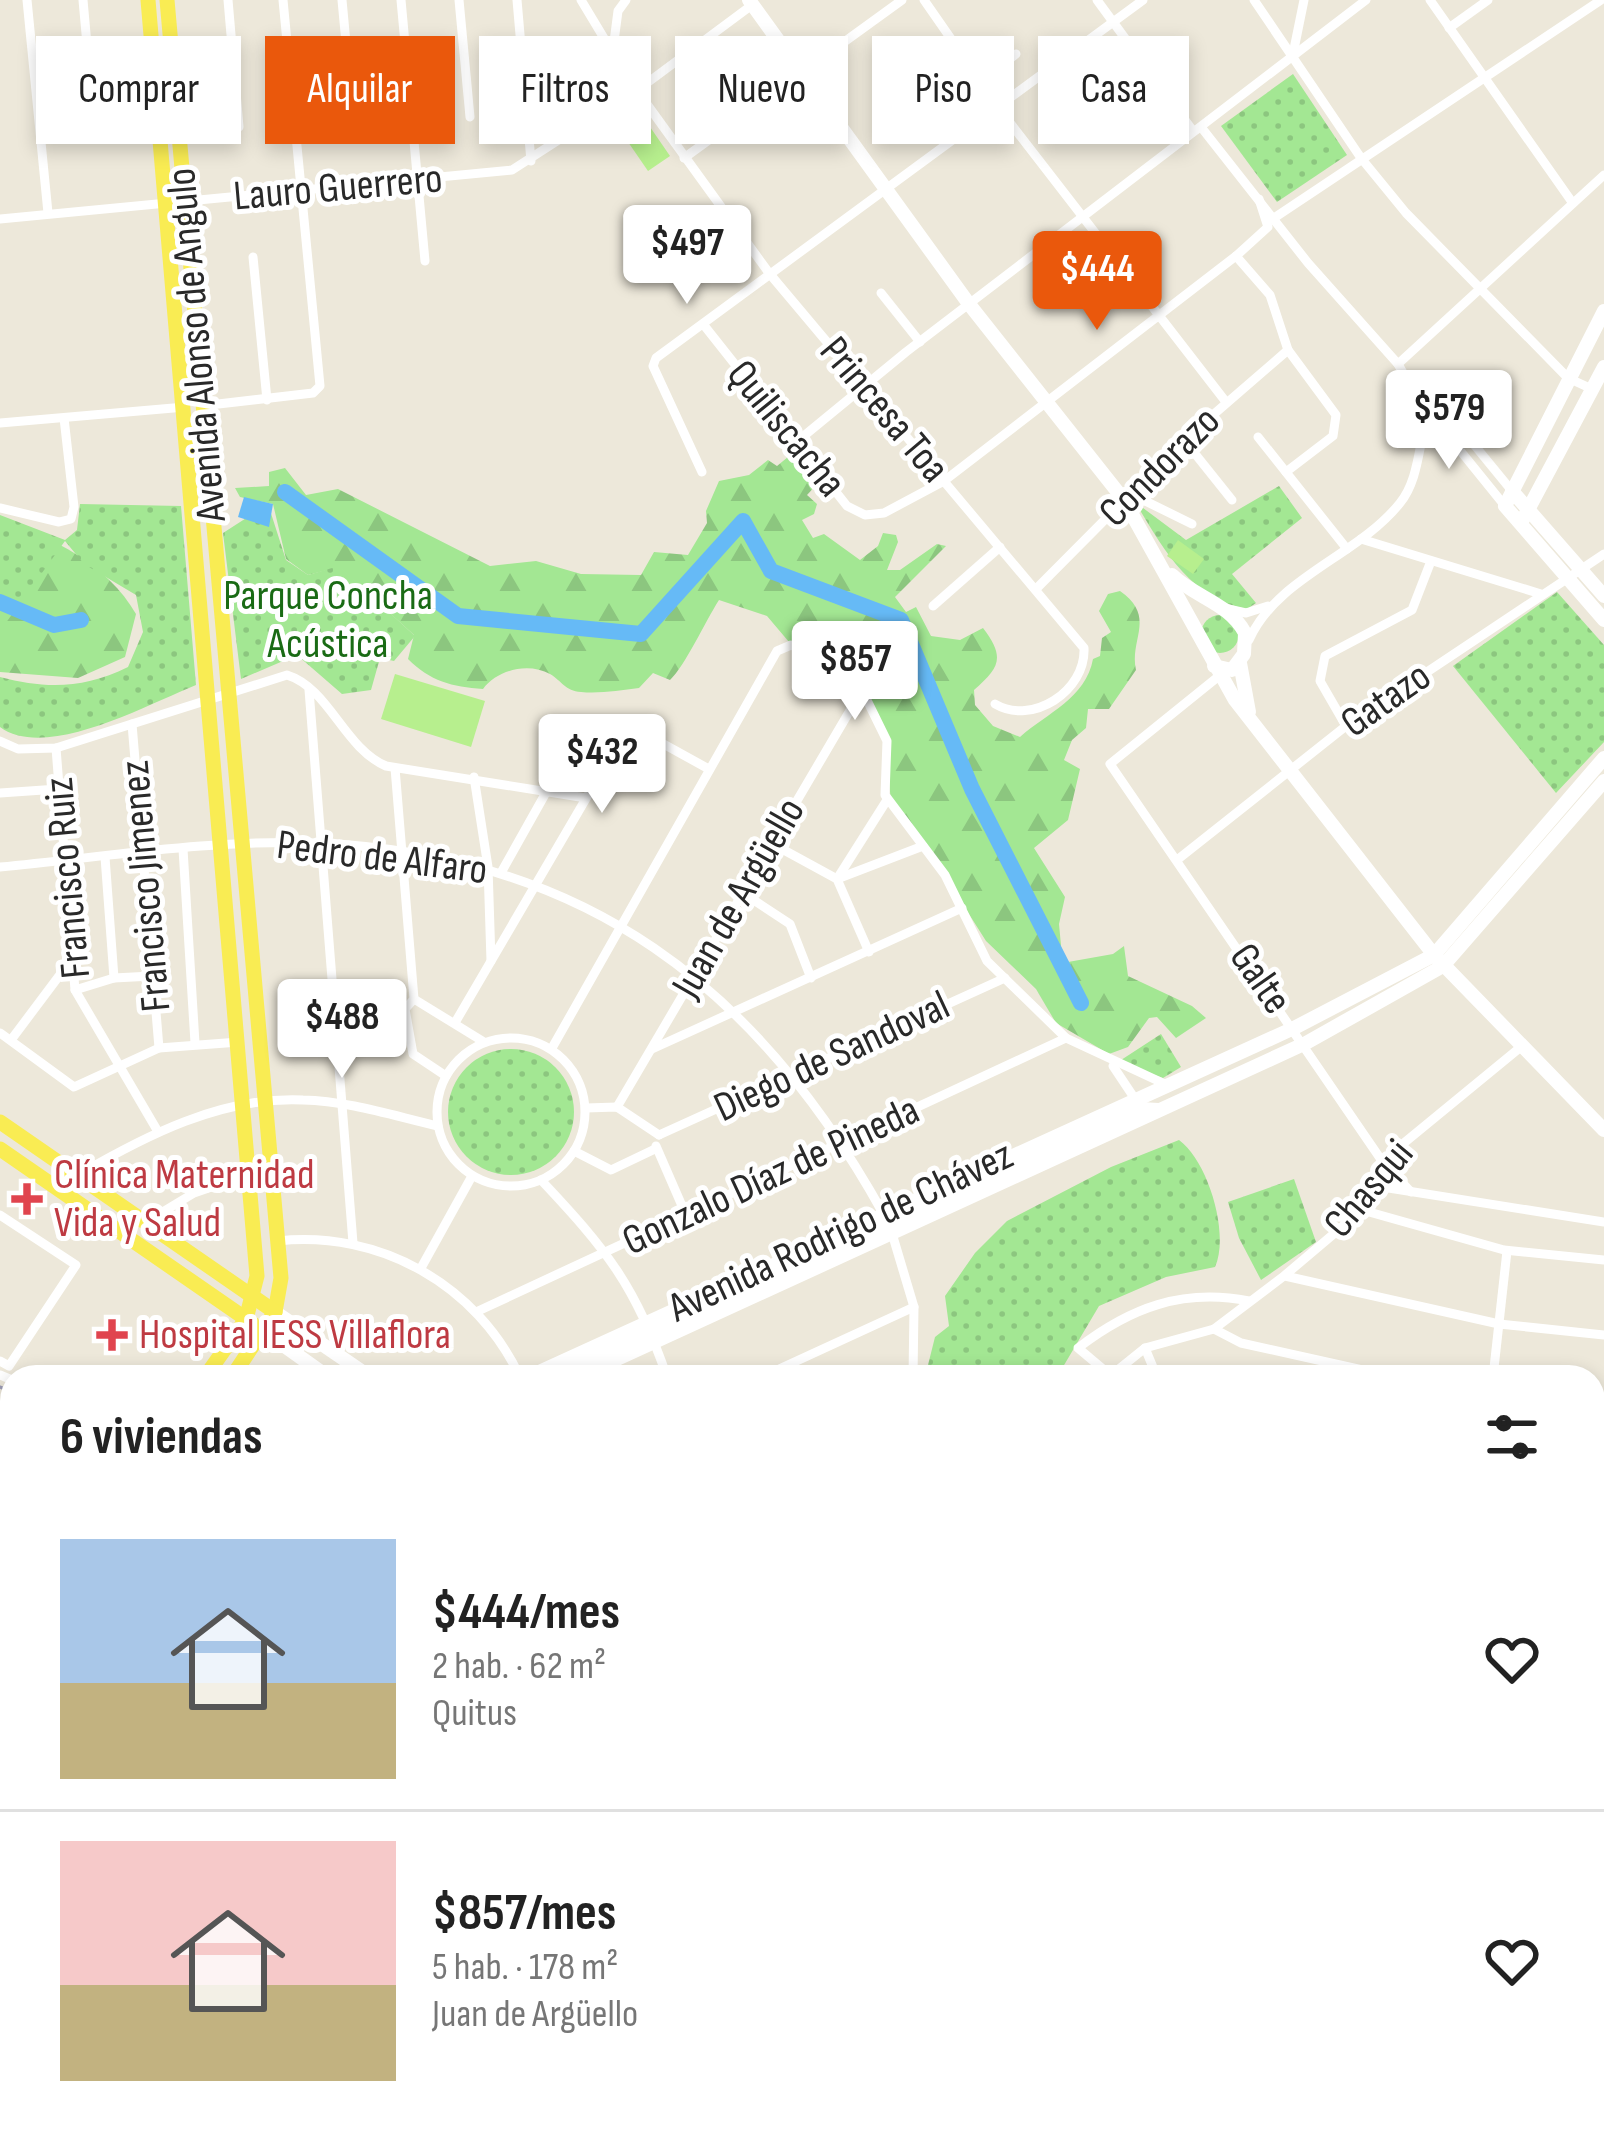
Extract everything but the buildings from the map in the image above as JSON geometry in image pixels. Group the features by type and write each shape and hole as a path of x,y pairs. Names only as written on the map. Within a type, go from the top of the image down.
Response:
{"main road":[{"name":"Avenida Alonso de Angulo","path":"148,0 202,406 231,688 241,844 234,867 254,1300 213,1365"},
{"name":"Avenida Alonso de Angulo","path":"166,0 182,407 223,845 234,867 281,1278 275,1312 241,1365"},
{"path":"228,1365 256,1326 266,1284 234,867"},
{"path":"0,1122 275,1312"},
{"path":"0,1149 265,1332"}],"street":[{"path":"27,0 48,213"},
{"path":"83,0 86,36"},
{"path":"228,0 231,36"},
{"path":"0,423 267,400 318,390 283,0"},
{"path":"342,0 345,36"},
{"path":"401,0 425,260"},
{"path":"459,0 470,117"},
{"path":"517,0 520,36"},
{"name":"Princesa Toa","path":"581,0 605,36"},
{"path":"615,36 618,11 626,0"},
{"path":"848,39 902,0"},
{"path":"925,0 950,36"},
{"path":"1097,0 1197,129 1398,364 1428,411 1604,596"},
{"path":"1014,93 1143,0"},
{"path":"1254,0 1361,158 1480,290 1568,378 1592,389"},
{"path":"1293,54 1304,0"},
{"path":"794,444 1366,0"},
{"path":"1430,0 1572,202"},
{"path":"1449,28 1488,0"},
{"path":"1274,218 1601,1"},
{"path":"750,3 774,36"},
{"name":"Lauro Guerrero","path":"651,79 750,3"},
{"name":"Princesa Toa","path":"651,110 769,273 1084,648 1083,665 1041,709 1024,714 995,704"},
{"path":"1014,128 1226,402"},
{"path":"848,138 969,304 1127,497 1216,671 1289,770 1438,960 1604,1130"},
{"path":"530,144 531,160"},
{"name":"Lauro Guerrero","path":"0,218 416,183 512,170 555,144"},
{"path":"684,158 703,144"},
{"path":"702,472 653,362 942,144"},
{"path":"1398,364 1604,175"},
{"path":"944,481 1236,256 1268,227 1259,199"},
{"path":"1236,256 1270,295 1288,350 1336,416 1337,426 1286,472"},
{"path":"253,257 267,400"},
{"path":"881,293 920,342"},
{"path":"1509,499 1604,311"},
{"name":"Quiliscacha","path":"703,324 847,506 865,514 884,513 944,481"},
{"name":"Condorazo","path":"1037,588 1184,440 1288,350"},
{"path":"1525,517 1604,367"},
{"path":"1409,378 1438,401 1509,499"},
{"path":"1162,564 1190,592 1223,607 1246,613 1273,604 1361,539 1400,503 1418,471 1428,411 1438,401"},
{"path":"0,508 59,522 70,518 74,507 64,418"},
{"path":"1258,437 1347,549"},
{"path":"1184,440 1232,500"},
{"path":"1127,497 1192,524"},
{"path":"1525,517 1566,578 1604,620"},
{"path":"1361,539 1541,594"},
{"path":"933,606 1000,547"},
{"name":"Gatazo","path":"1177,860 1346,726 1604,554"},
{"path":"1346,726 1320,681 1324,656 1412,610 1431,560"},
{"path":"1216,671 1232,670 1240,663 1273,604"},
{"path":"1198,635 1198,618 1223,607"},
{"path":"1223,607 1247,644"},
{"path":"552,1048 706,768 777,651 788,645 832,664 862,690 886,741 887,800 837,879"},
{"path":"1240,663 1250,717"},
{"name":"Galte","path":"1216,671 1110,764 1385,1164 1411,1192"},
{"path":"0,741 18,749 56,748 282,674 309,690 368,756 395,768 586,798"},
{"path":"309,690 353,1243"},
{"name":"Juan de Argüello","path":"617,1107 862,690"},
{"name":"Francisco Jimenez","path":"132,724 159,1048"},
{"path":"456,1021 629,725 706,768"},
{"name":"Francisco Ruiz","path":"56,748 75,990 158,1130"},
{"name":"Avenida Rodrigo de Chávez","path":"579,1365 888,1224 1438,960 1604,758"},
{"path":"335,1015 405,1009 414,999 395,768"},
{"path":"474,777 488,867 491,962"},
{"name":"Avenida Rodrigo de Chávez","path":"888,1224 1163,1110 1306,1043 1438,960 1604,781"},
{"path":"0,793 58,789"},
{"path":"502,871 548,789"},
{"path":"887,800 962,908 987,961 1066,1038 1162,1089"},
{"name":"Pedro de Alfaro","path":"0,867 223,845 319,843 488,867 539,885 620,925 693,976 737,1014 794,1076 842,1143 888,1224 914,1307 913,1365"},
{"path":"770,843 837,879 869,952"},
{"path":"837,879 923,846"},
{"path":"183,849 195,1043"},
{"path":"105,857 114,978"},
{"path":"743,893 790,924 812,978"},
{"path":"652,1049 962,908"},
{"path":"10,1040 70,960"},
{"path":"75,990 114,978 152,976"},
{"name":"Diego de Sandoval","path":"658,1135 1005,978"},
{"path":"414,999 484,1042"},
{"path":"405,1009 414,1058 446,1076"},
{"path":"0,1033 74,1087 159,1048 239,1042"},
{"name":"Gonzalo Díaz de Pineda","path":"476,1312 1066,1038"},
{"path":"530,1039 552,1048 569,1064 586,1108 574,1151 541,1180 518,1186 472,1176 445,1146 438,1126 437,1100 446,1076 462,1055 484,1042 530,1039"},
{"name":"Chasqui","path":"1214,1329 1362,1210 1385,1164 1522,1046"},
{"path":"1109,1062 1138,1103"},
{"path":"76,1176 158,1130 264,1102 341,1103 438,1126"},
{"name":"Avenida Rodrigo de Chávez","path":"1138,1103 1163,1110"},
{"path":"586,1108 617,1107 658,1135 655,1150 686,1215"},
{"path":"574,1151 611,1170 655,1150"},
{"path":"145,1223 194,1193 249,1174"},
{"path":"421,1268 472,1176"},
{"path":"541,1180 608,1251 652,1332 663,1365"},
{"path":"1376,1186 1604,1222"},
{"path":"1362,1210 1507,1250 1604,1260"},
{"path":"0,1215 76,1265 11,1365"},
{"path":"278,1241 353,1243 421,1268 476,1312 515,1365"},
{"path":"1494,1365 1507,1250"},
{"path":"1284,1276 1499,1324 1604,1335"},
{"path":"1097,1365 1078,1348 1120,1315 1186,1298 1249,1301"},
{"path":"788,1365 914,1307"},
{"path":"275,1312 352,1365"},
{"path":"1124,1365 1145,1348 1214,1329 1240,1343 1338,1365"},
{"path":"265,1332 311,1365"},
{"name":"Avenida Rodrigo de Chávez","path":"558,1365 652,1332"},
{"name":"Avenida Rodrigo de Chávez","path":"598,1365 652,1332"},
{"path":"1145,1348 1152,1365"},
{"path":"1314,1365 1315,1360"}],"green space":[{"path":"1293,74 1347,155 1277,202 1221,126"},
{"path":"651,128 670,156 648,171 629,144 651,144"},
{"path":"794,452 820,481 807,495 817,504 814,514 802,520 813,538 824,534 860,560 878,546 883,533 896,535 898,542 887,570 900,570 937,544 946,546 895,597 906,612 916,607 931,636 960,640 983,628 997,655 994,669 974,690 975,705 993,726 1020,737 1064,704 1082,684 1093,659 1100,656 1102,638 1111,632 1099,611 1108,594 1120,591 1131,601 1139,619 1136,670 1109,709 1088,709 1086,728 1072,740 1064,760 1080,769 1068,820 1034,848 1065,897 1059,924 1062,956 1068,962 1113,954 1124,946 1128,976 1192,1006 1206,1018 1176,1038 1157,1017 1149,1018 1128,1047 1109,1054 1056,1023 1036,989 986,941 926,846 891,805 886,737 863,696 789,642 767,616 719,600 670,680 653,673 639,688 576,691 541,670 523,668 505,673 483,689 451,684 433,678 408,659 414,635 339,567 308,575 286,559 273,504 240,497 235,488 269,486 269,472 285,468 306,495 338,489 490,566 536,561 581,574 641,575 654,552 688,555 707,523 706,511 719,481 749,475 768,460 777,466"},
{"path":"1279,486 1302,518 1232,574 1256,603 1247,609 1209,595 1194,583 1135,502 1186,540"},
{"path":"80,504 181,506 196,685 69,734 20,736 0,727 0,677 49,685 95,680 128,667 143,632 136,595 84,564 65,541 0,631 0,515 65,540 77,530"},
{"name":"Parque Concha Acústica","path":"268,504 286,560 308,575 339,566 415,636 394,661 380,658 371,690 342,694 297,655 241,679 223,533"},
{"path":"0,521 59,544 94,567 124,596 136,614 125,657 78,678 0,672"},
{"path":"1178,540 1204,559 1193,574 1167,556"},
{"path":"1557,592 1604,645 1604,742 1556,793 1453,666"},
{"path":"1220,615 1233,621 1239,634 1233,647 1220,653 1207,647 1201,634 1207,621"},
{"path":"395,674 485,701 471,747 381,719"},
{"path":"1161,1034 1181,1067 1163,1078 1118,1062"},
{"path":"511,1049 535,1054 556,1067 569,1088 574,1112 569,1136 556,1157 535,1170 511,1175 487,1170 466,1157 453,1136 448,1112 453,1088 466,1067 487,1054"},
{"path":"1179,1140 1199,1164 1214,1199 1220,1236 1215,1267 1166,1277 1099,1306 1064,1365 928,1365 935,1337 949,1326 945,1296 975,1253 1007,1221 1111,1167"},
{"path":"1294,1179 1316,1242 1261,1280 1239,1238 1228,1202"}],"water":[{"path":"244,497 273,504 269,527 238,517"}],"waterway":[{"path":"285,492 458,616 641,634 743,521 771,571 901,620 972,789 1081,1003"},
{"path":"0,602 54,625 81,620"}],"place":[{"name":"Clínica Maternidad Vida y Salud","path":"27,1199"},
{"name":"Hospital IESS Villaflora","path":"112,1335"}]}
